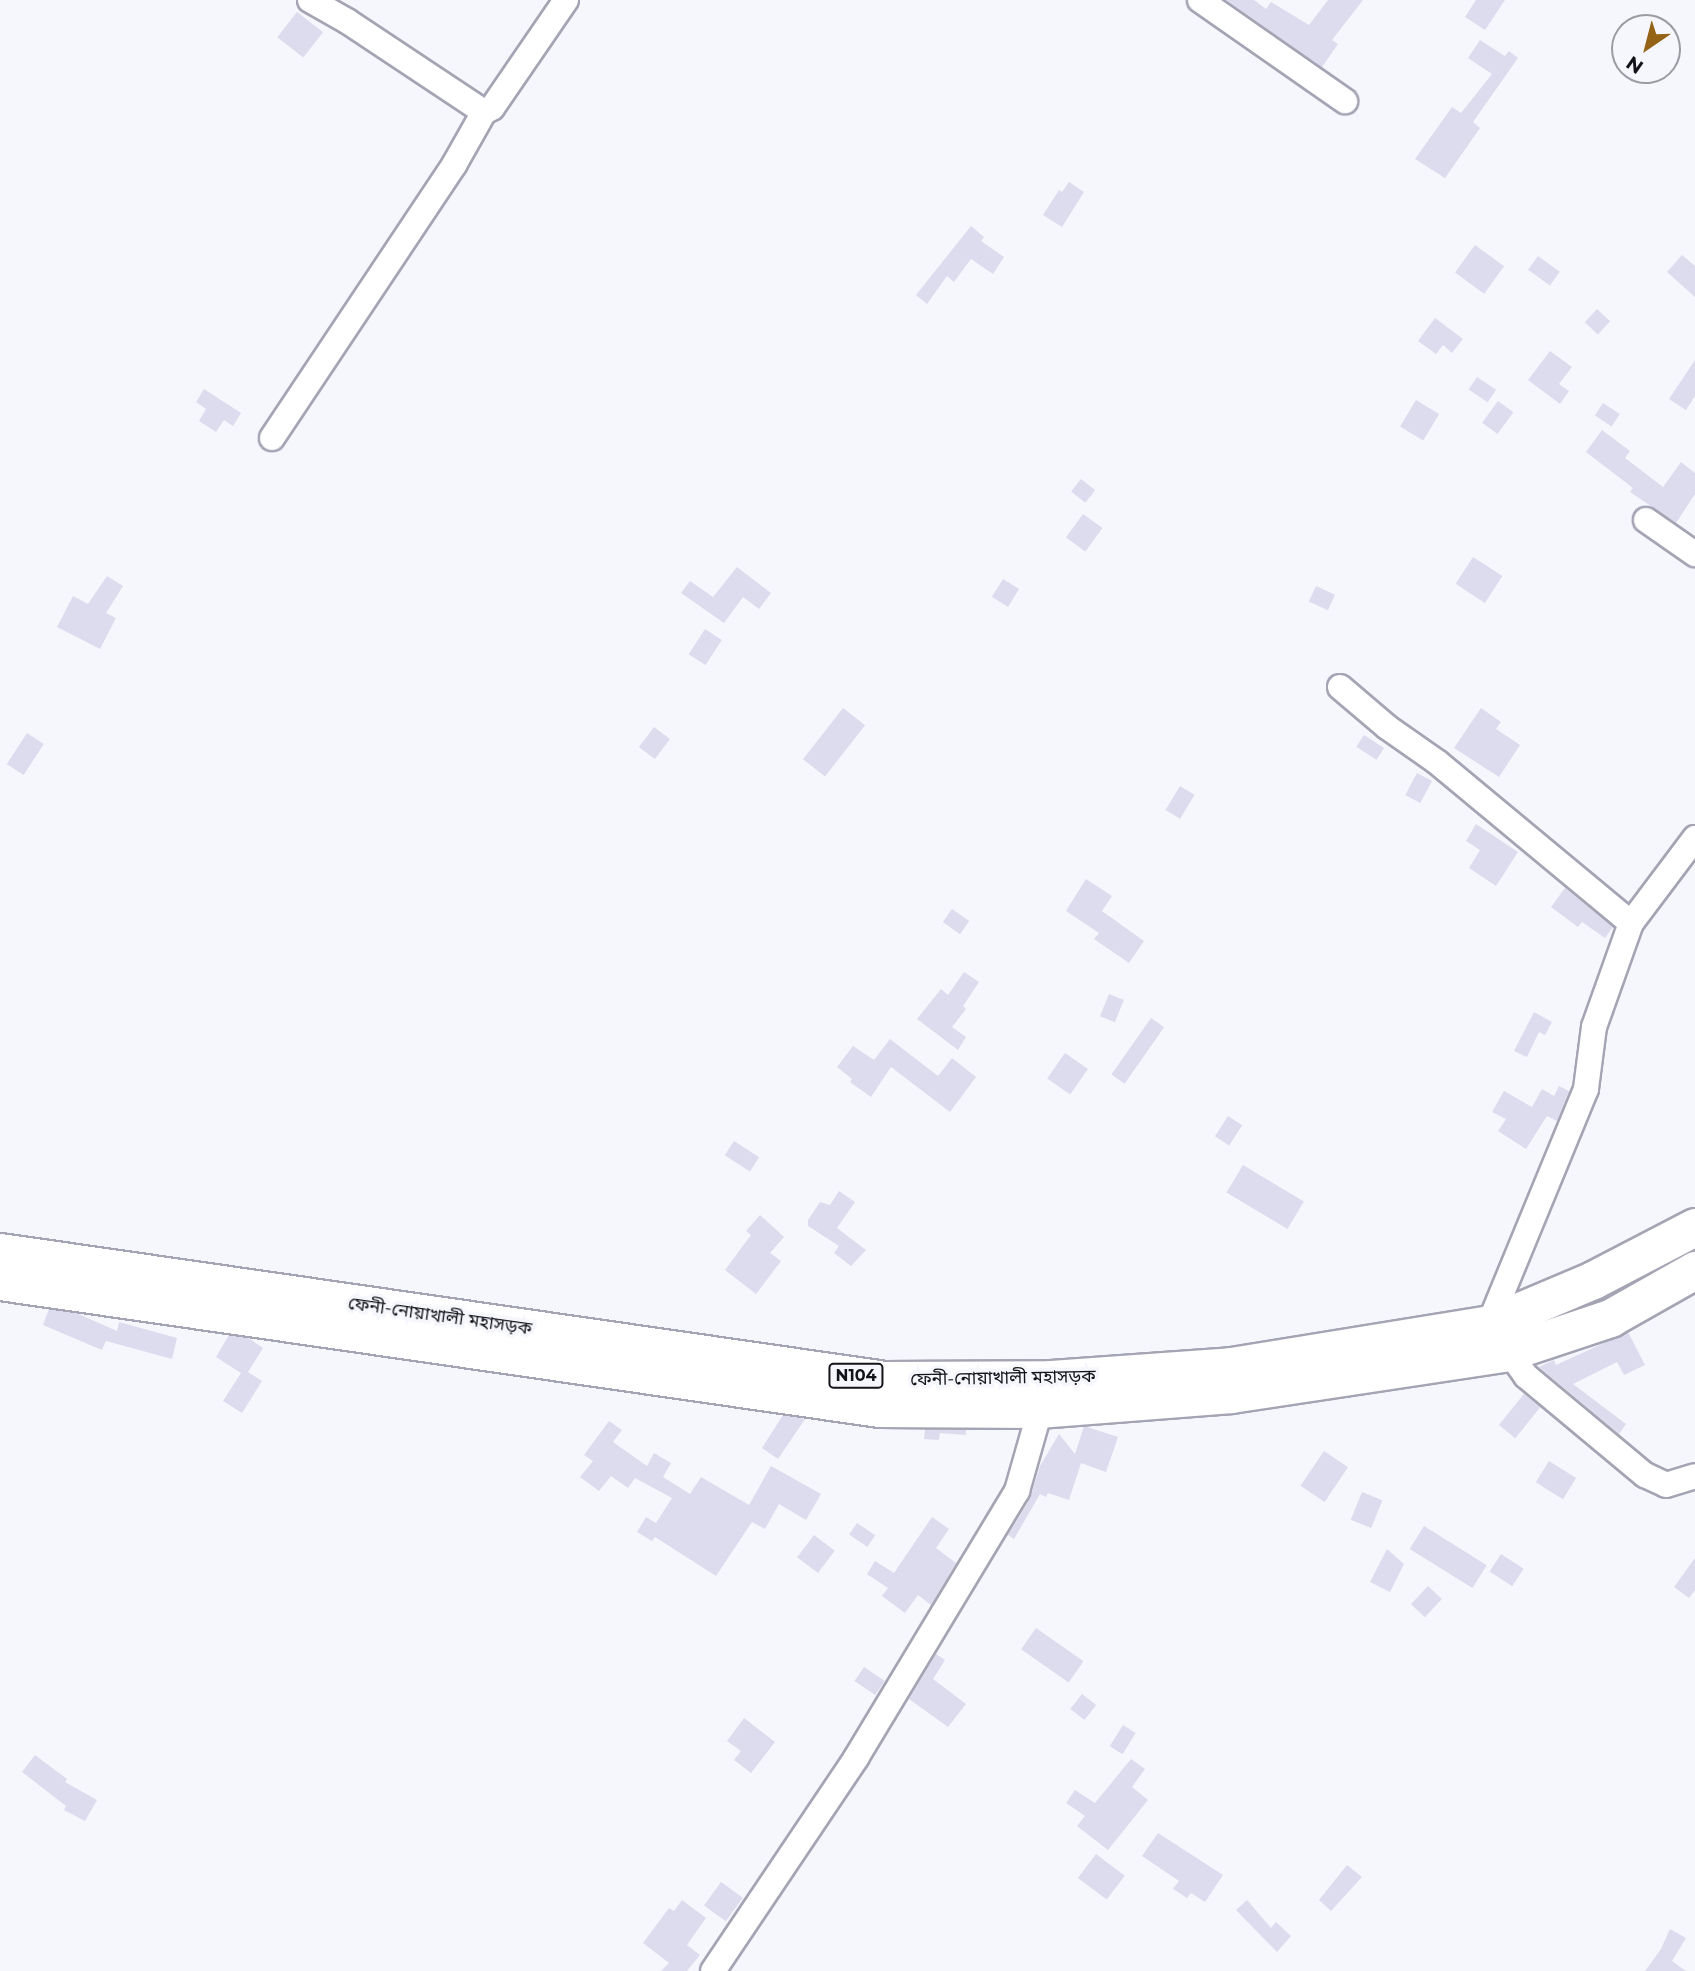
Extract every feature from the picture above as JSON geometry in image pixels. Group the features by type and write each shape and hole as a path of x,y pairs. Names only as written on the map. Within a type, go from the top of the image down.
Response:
{"highway":[{"name":"ফেনী-নোয়াখালী মহাসড়ক","path":"1499,1338 1593,1280 1695,1227"},
{"name":"ফেনী-নোয়াখালী মহাসড়ক","path":"0,1252 885,1380 1045,1394"},
{"name":"ফেনী-নোয়াখালী মহাসড়ক","path":"0,1281 879,1408 1045,1394 1231,1366 1499,1338 1610,1318 1695,1270"}],"street":[{"path":"310,0 484,112"},
{"path":"272,438 454,165 484,112 492,108 566,0"},
{"path":"1200,0 1345,101"},
{"path":"1646,520 1695,554"},
{"path":"1340,687 1387,727 1437,762 1631,923"},
{"path":"1695,838 1631,923 1594,1027 1586,1089 1499,1338 1525,1376 1656,1483 1666,1485 1695,1476"},
{"path":"713,1971 856,1758 1017,1491 1045,1394"}],"building":[{"path":"1226,0 1254,0 1266,9 1271,2 1309,25 1328,0 1363,0 1332,40 1338,44 1322,67"},
{"path":"1476,0 1505,0 1485,30 1465,17"},
{"path":"297,12 323,32 303,58 277,37"},
{"path":"1480,40 1505,56 1509,51 1518,58 1473,122 1480,128 1445,178 1415,159 1452,107 1461,113 1492,74 1468,58"},
{"path":"1069,182 1084,192 1062,227 1043,215 1059,190 1062,192"},
{"path":"971,226 984,237 981,241 1004,257 993,274 971,259 954,282 947,276 927,304 916,295"},
{"path":"1475,245 1504,266 1484,294 1455,273"},
{"path":"1682,255 1695,266 1695,297 1667,272"},
{"path":"1538,256 1560,272 1550,286 1528,270"},
{"path":"1597,309 1610,321 1598,334 1585,322"},
{"path":"1435,318 1463,339 1452,353 1443,345 1436,354 1418,341"},
{"path":"1550,351 1572,367 1559,384 1569,391 1560,404 1528,380"},
{"path":"1695,360 1695,396 1686,410 1669,399"},
{"path":"1477,377 1496,390 1488,402 1469,389"},
{"path":"204,389 241,413 233,426 224,420 216,432 199,421 206,409 196,402"},
{"path":"1416,400 1439,414 1423,440 1400,427"},
{"path":"1498,401 1513,412 1498,434 1482,423"},
{"path":"1603,403 1620,414 1612,426 1595,416"},
{"path":"1602,430 1630,451 1625,458 1663,487 1681,462 1695,473 1695,494 1676,523 1630,492 1633,488 1586,452"},
{"path":"1081,479 1095,490 1085,503 1071,492"},
{"path":"1083,514 1102,528 1085,552 1066,537"},
{"path":"1473,557 1502,576 1485,603 1456,584"},
{"path":"737,567 771,593 759,609 743,597 724,623 681,593 690,581 713,597"},
{"path":"107,576 123,586 106,613 116,618 100,649 57,627 73,596 88,604"},
{"path":"1003,579 1019,589 1008,607 992,597"},
{"path":"1316,586 1335,595 1328,610 1309,601"},
{"path":"705,629 722,640 705,665 689,654"},
{"path":"843,708 865,725 825,776 803,759"},
{"path":"1481,708 1501,722 1496,729 1520,745 1499,777 1454,748"},
{"path":"654,727 670,739 655,759 639,747"},
{"path":"27,733 44,744 24,775 7,764"},
{"path":"1364,735 1384,748 1377,760 1356,747"},
{"path":"1417,773 1432,781 1420,803 1405,795"},
{"path":"1180,786 1195,795 1180,819 1166,810"},
{"path":"1476,824 1518,852 1496,886 1469,868 1480,850 1466,841"},
{"path":"1086,879 1112,896 1102,911 1144,941 1129,963 1094,939 1099,933 1066,911"},
{"path":"1565,888 1613,927 1605,938 1582,922 1578,927 1551,907"},
{"path":"952,909 969,921 960,934 943,922"},
{"path":"964,972 979,982 963,1006 966,1009 952,1027 966,1037 958,1050 917,1019 941,989 948,995"},
{"path":"1109,994 1124,1000 1115,1022 1100,1016"},
{"path":"1534,1012 1552,1022 1545,1035 1539,1032 1527,1057 1514,1051"},
{"path":"1151,1018 1164,1027 1125,1084 1111,1075"},
{"path":"890,1039 938,1076 952,1058 976,1077 950,1112 891,1067 871,1097 850,1082 852,1079 837,1067 853,1046 874,1060"},
{"path":"1065,1053 1088,1069 1070,1094 1047,1078"},
{"path":"1559,1086 1569,1091 1557,1121 1547,1116 1526,1149 1498,1131 1506,1119 1492,1112 1504,1091 1532,1107 1542,1089 1554,1096"},
{"path":"1228,1116 1242,1125 1229,1145 1215,1136"},
{"path":"734,1141 759,1157 750,1172 725,1155"},
{"path":"1243,1165 1304,1202 1287,1229 1227,1192"},
{"path":"839,1191 855,1202 837,1228 866,1250 851,1266 834,1253 839,1246 808,1226 808,1220 820,1202 830,1205"},
{"path":"760,1215 784,1237 770,1253 781,1261 756,1294 725,1270 751,1235 746,1231"},
{"path":"49,1309 76,1313 117,1331 119,1322 177,1338 172,1359 106,1341 102,1350 43,1325"},
{"path":"1628,1332 1645,1365 1624,1375 1617,1362 1573,1384 1626,1424 1619,1434 1539,1367 1554,1360 1556,1365"},
{"path":"229,1335 248,1338 263,1348 248,1372 262,1381 242,1413 223,1401 241,1373 216,1357"},
{"path":"1524,1394 1540,1407 1515,1438 1499,1425"},
{"path":"783,1415 805,1419 778,1459 762,1448"},
{"path":"609,1421 622,1430 613,1442 647,1466 654,1453 671,1463 663,1477 690,1494 701,1477 749,1505 771,1466 821,1494 806,1520 779,1504 765,1529 752,1522 716,1576 655,1537 652,1541 637,1532 646,1517 656,1523 672,1498 635,1478 628,1488 611,1476 599,1491 580,1477 593,1461 584,1455"},
{"path":"1084,1426 1118,1437 1106,1472 1081,1463 1069,1500 1048,1493 1046,1497 1040,1494 1014,1539 1008,1535 1030,1499 1040,1466 1059,1434 1075,1454"},
{"path":"925,1429 966,1430 966,1435 940,1433 939,1440 924,1439"},
{"path":"1324,1451 1348,1467 1325,1502 1301,1486"},
{"path":"1549,1461 1576,1478 1563,1499 1536,1482"},
{"path":"1362,1492 1382,1500 1371,1528 1351,1520"},
{"path":"932,1517 949,1529 936,1548 956,1563 931,1605 918,1595 905,1613 882,1596 888,1588 867,1574 875,1561 894,1573"},
{"path":"857,1523 875,1535 867,1547 849,1535"},
{"path":"1424,1526 1487,1565 1472,1588 1410,1549"},
{"path":"814,1535 835,1551 818,1573 797,1557"},
{"path":"1387,1549 1404,1564 1390,1592 1370,1582"},
{"path":"1501,1554 1524,1569 1512,1586 1490,1572"},
{"path":"1695,1558 1695,1590 1689,1598 1674,1587"},
{"path":"1428,1586 1442,1599 1425,1617 1411,1604"},
{"path":"1036,1628 1084,1661 1069,1683 1021,1649"},
{"path":"936,1654 945,1660 933,1679 966,1704 948,1727 909,1699"},
{"path":"864,1667 885,1681 875,1695 854,1681"},
{"path":"1082,1694 1096,1705 1084,1720 1070,1709"},
{"path":"744,1718 775,1742 751,1773 734,1760 741,1751 727,1741"},
{"path":"1123,1725 1136,1733 1122,1754 1110,1746"},
{"path":"35,1755 67,1779 65,1782 97,1800 85,1821 64,1810 66,1806 22,1772"},
{"path":"1131,1759 1145,1769 1132,1787 1148,1800 1108,1850 1077,1826 1085,1816 1066,1803 1075,1790 1095,1803"},
{"path":"1158,1833 1223,1875 1205,1902 1191,1893 1187,1898 1173,1889 1179,1881 1142,1856"},
{"path":"1096,1854 1125,1876 1107,1900 1078,1878"},
{"path":"1347,1865 1362,1877 1331,1911 1319,1900"},
{"path":"721,1882 743,1898 726,1921 704,1905"},
{"path":"682,1900 706,1918 687,1945 700,1955 687,1971 661,1971 669,1963 643,1943 669,1908 674,1911"},
{"path":"1247,1900 1271,1928 1276,1922 1291,1936 1277,1952 1236,1910"},
{"path":"1670,1929 1686,1938 1672,1961 1686,1971 1645,1971 1661,1949"}]}
